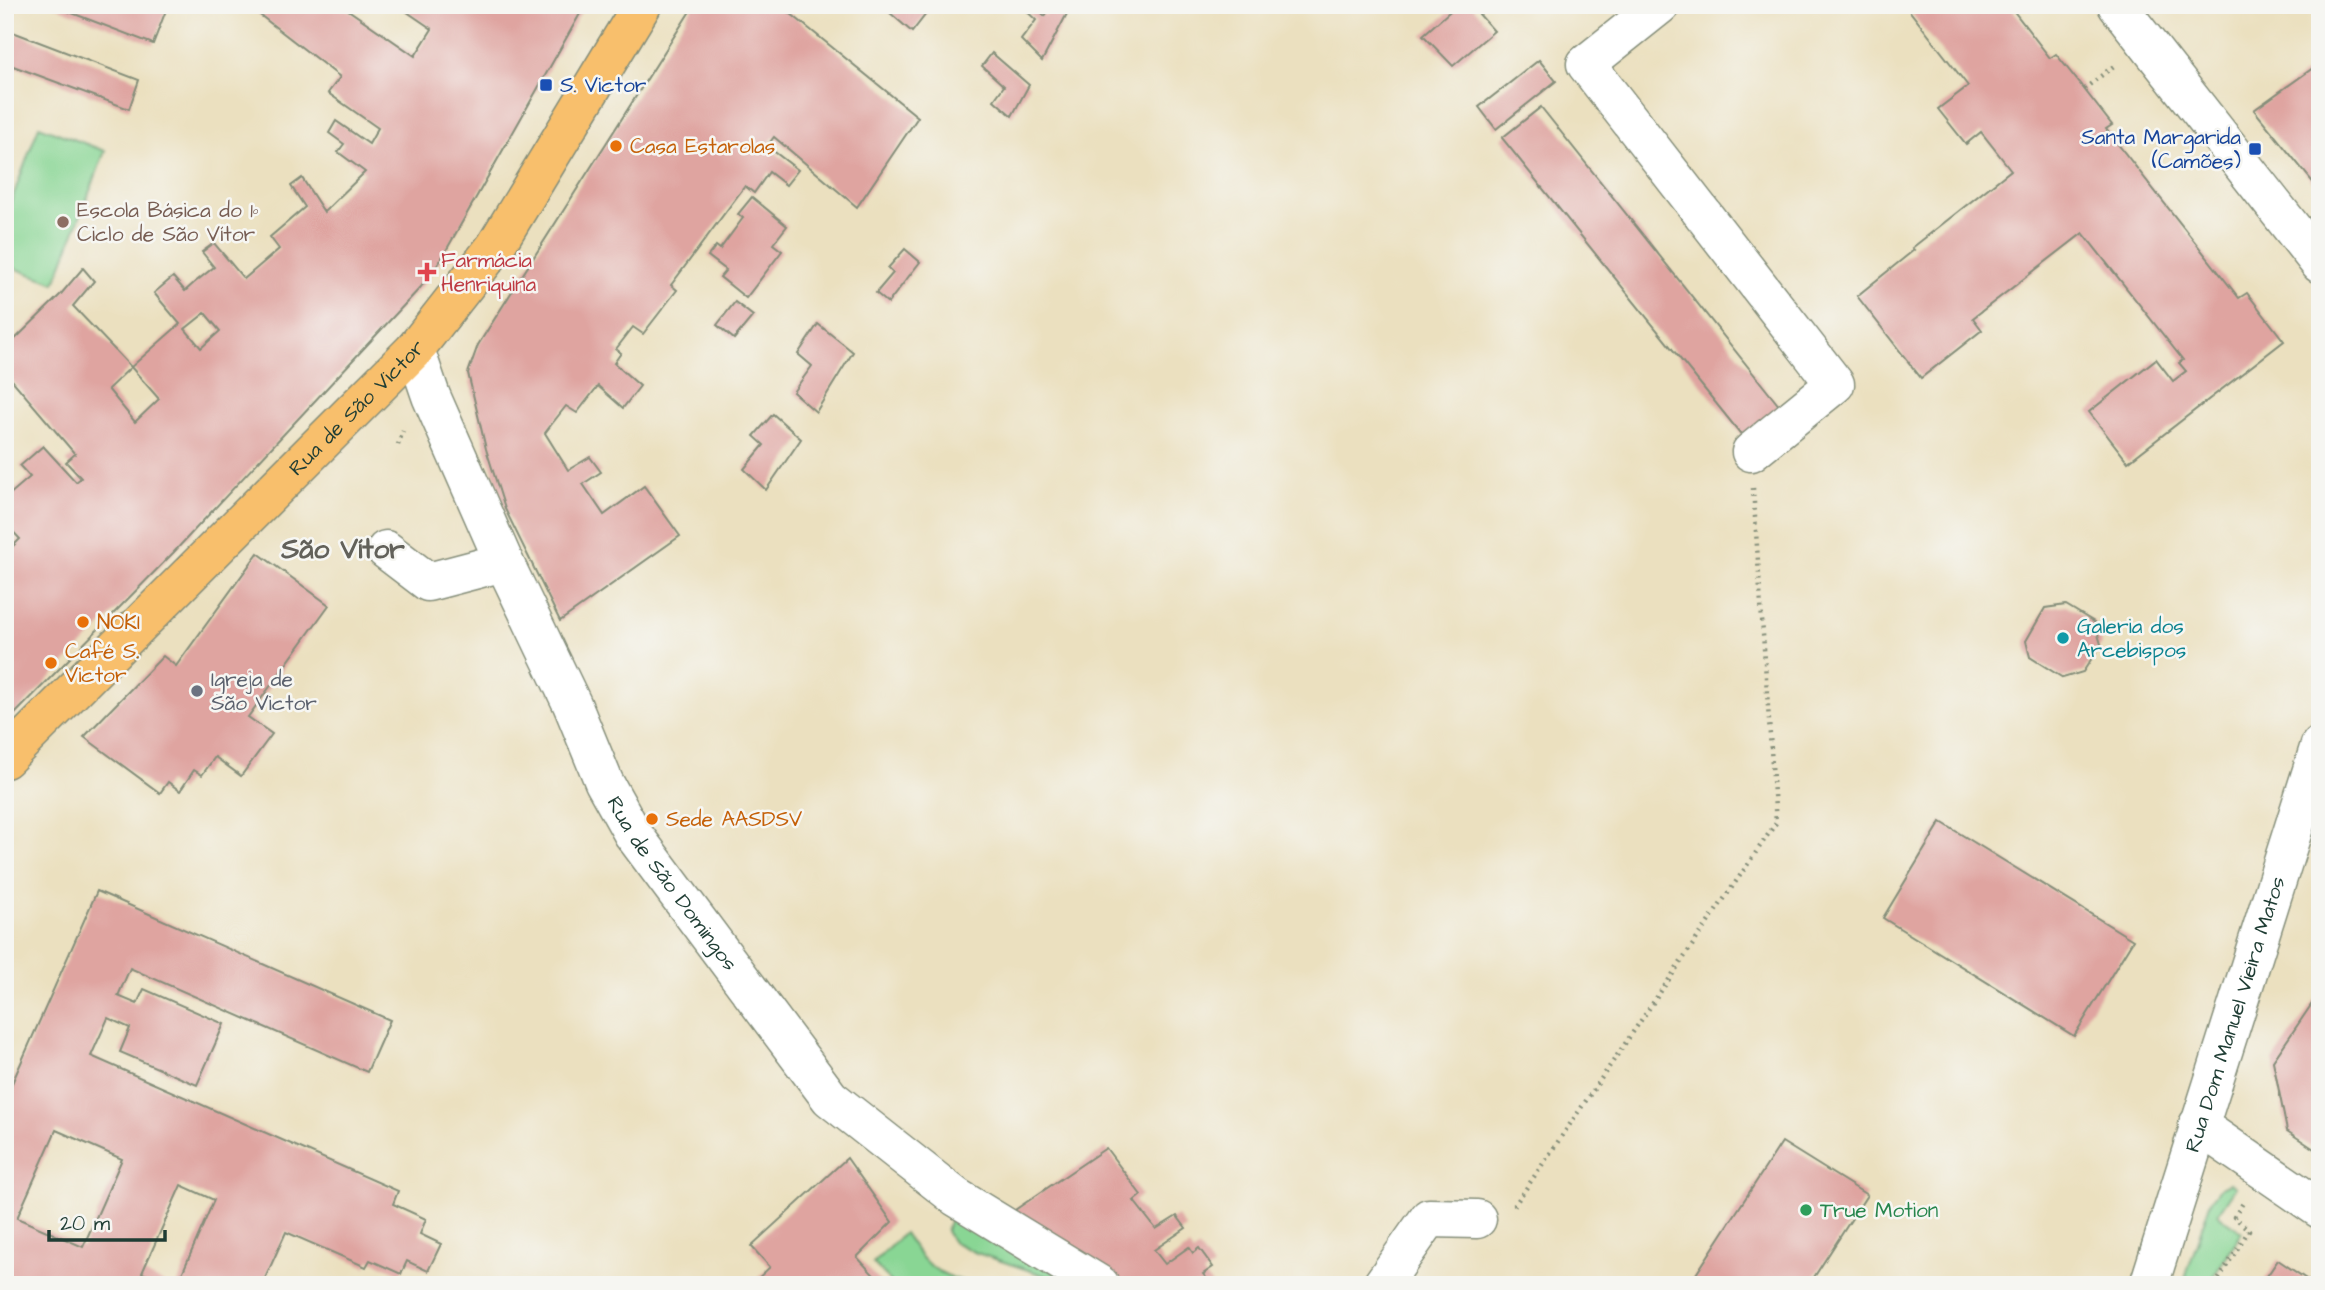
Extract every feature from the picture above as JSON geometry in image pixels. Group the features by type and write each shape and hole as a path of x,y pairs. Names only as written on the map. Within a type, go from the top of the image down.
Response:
{"main road":[{"name":"Rua de São Victor","path":"5,759 415,349 495,247 642,5"}],"street":[{"path":"1660,5 1586,64 1835,384 1751,452"},
{"path":"2117,5 2320,264"},
{"name":"Rua de São Domingos","path":"415,349 431,396 504,562 572,704 604,782 633,834 830,1098 956,1197 1100,1285"},
{"path":"386,550 428,582 504,562"},
{"name":"Rua Dom Manuel Vieira Matos","path":"2149,1285 2320,746"},
{"path":"2198,1125 2320,1209"},
{"path":"1382,1285 1429,1218 1477,1219"}],"path":[{"path":"2084,89 2122,60"},
{"path":"398,444 402,430"},
{"path":"1513,1206 1776,823 1751,452"},
{"path":"2215,1285 2249,1230 2234,1217 2249,1194"}],"green space":[{"path":"39,126 105,151 55,283 5,265 5,218"},
{"path":"2230,1183 2236,1187 2218,1214 2242,1232 2208,1285 2183,1285 2211,1200 2221,1187"},
{"path":"961,1211 1073,1285 974,1252 952,1241 946,1231 950,1218"},
{"path":"904,1233 931,1267 971,1284 894,1285 873,1263"}],"building":[{"path":"5,5 13,5 6,25 5,25"},
{"path":"51,5 168,5 153,44"},
{"path":"247,5 341,5 415,56 432,29 397,5 585,5 439,263 420,288 173,553 5,724 5,537 13,546 20,539 5,523 5,492 9,495 30,477 20,466 43,446 76,482 81,478 66,462 75,454 5,372 5,349 61,294 83,268 94,281 73,306 131,367 180,324 154,293 173,277 185,291 214,267 202,252 214,243 244,279 279,249 270,237 305,207 291,186 302,178 324,212 365,172 338,152 344,144 329,133 336,121 369,144 378,128 328,93 340,77","holes":["205,313 220,331 201,348 185,329","131,367 159,399 135,422 108,389"]},
{"path":"694,5 754,5 759,9 761,5 780,5 918,117 857,207 774,137 767,146 798,170 786,185 769,172 754,193 745,186 671,285 677,290 643,334 633,327 616,349 621,353 614,363 640,386 623,408 598,386 577,413 566,406 545,433 568,470 590,457 601,472 583,484 604,515 644,486 680,536 560,621 505,509 486,449 468,373 478,345"},
{"path":"881,5 933,5 912,32"},
{"path":"1020,5 1033,5 1045,16 1050,8 1046,5 1066,5 1070,8 1042,61 1021,40 1036,20"},
{"path":"1457,5 1471,5 1494,31 1453,66 1423,35"},
{"path":"1905,5 2009,5 2050,58 2056,54 2084,89 2112,125 2106,129 2239,298 2247,293 2284,341 2128,462 2089,412 2156,359 2173,381 2186,371 2179,363 2183,360 2083,233 1973,318 1982,330 1921,378 1857,296 1914,250 1912,248 2011,170 1981,132 1966,144 1938,109 1968,86"},
{"path":"5,29 139,80 129,109 5,63"},
{"path":"992,53 1029,85 1012,116 994,100 1004,86 982,66"},
{"path":"1539,60 1556,81 1496,129 1479,107"},
{"path":"2320,63 2320,191 2254,110"},
{"path":"1541,107 1780,407 1744,438 1502,138"},
{"path":"752,197 787,226 773,244 782,251 746,298 720,277 726,270 708,256 716,246 720,249 743,218 738,214"},
{"path":"905,249 920,262 888,303 876,293 893,273 888,268"},
{"path":"735,302 753,316 734,339 717,325"},
{"path":"818,324 853,352 816,412 793,392 812,366 798,354"},
{"path":"773,414 801,439 766,490 744,469 764,445 754,436"},
{"name":"Igreja de São Victor","path":"258,553 329,605 248,717 272,734 241,776 215,757 202,775 194,770 180,791 168,782 160,793 84,737 163,656 176,666"},
{"name":"Galeria dos Arcebispos","path":"2066,605 2094,622 2101,644 2083,672 2063,678 2030,657 2026,641 2045,608"},
{"path":"1941,822 2133,940 2074,1036 1883,918"},
{"path":"97,891 390,1020 367,1072 130,968 118,996 137,1004 144,989 224,1024 197,1085 120,1052 130,1028 108,1018 91,1056 398,1191 393,1204 426,1219 420,1234 441,1244 428,1271 407,1261 401,1274 370,1260 366,1267 286,1232 262,1285 177,1285 214,1200 181,1185 142,1273 169,1285 18,1285 5,1279 5,1099","holes":["56,1130 122,1159 83,1247 17,1218"]},
{"path":"2320,992 2320,1153 2287,1131 2273,1061"},
{"path":"1782,1142 1867,1195 1809,1285 1689,1285"},
{"path":"1106,1148 1141,1195 1134,1201 1156,1229 1177,1216 1186,1228 1154,1250 1165,1264 1189,1247 1193,1253 1199,1248 1213,1267 1203,1274 1212,1285 1127,1285 1012,1212"},
{"path":"847,1158 892,1222 857,1257 883,1285 751,1285 770,1267 751,1246"},
{"path":"2278,1260 2315,1285 2261,1285"}],"place":[{"name":"S. Victor","path":"546,85"},
{"name":"Casa Estarolas","path":"616,146"},
{"name":"Santa Margarida (Camões)","path":"2255,149"},
{"name":"Escola Básica do 1º Ciclo de São Vítor","path":"63,222"},
{"name":"Farmácia Henriquina","path":"427,272"},
{"name":"NOKI","path":"83,622"},
{"name":"Galeria dos Arcebispos","path":"2063,638"},
{"name":"Café S. Victor","path":"51,663"},
{"name":"Igreja de São Victor","path":"197,691"},
{"name":"Sede AASDSV","path":"652,819"},
{"name":"True Motion","path":"1806,1210"}],"district":[{"name":"São Vítor","path":"343,548"}]}
